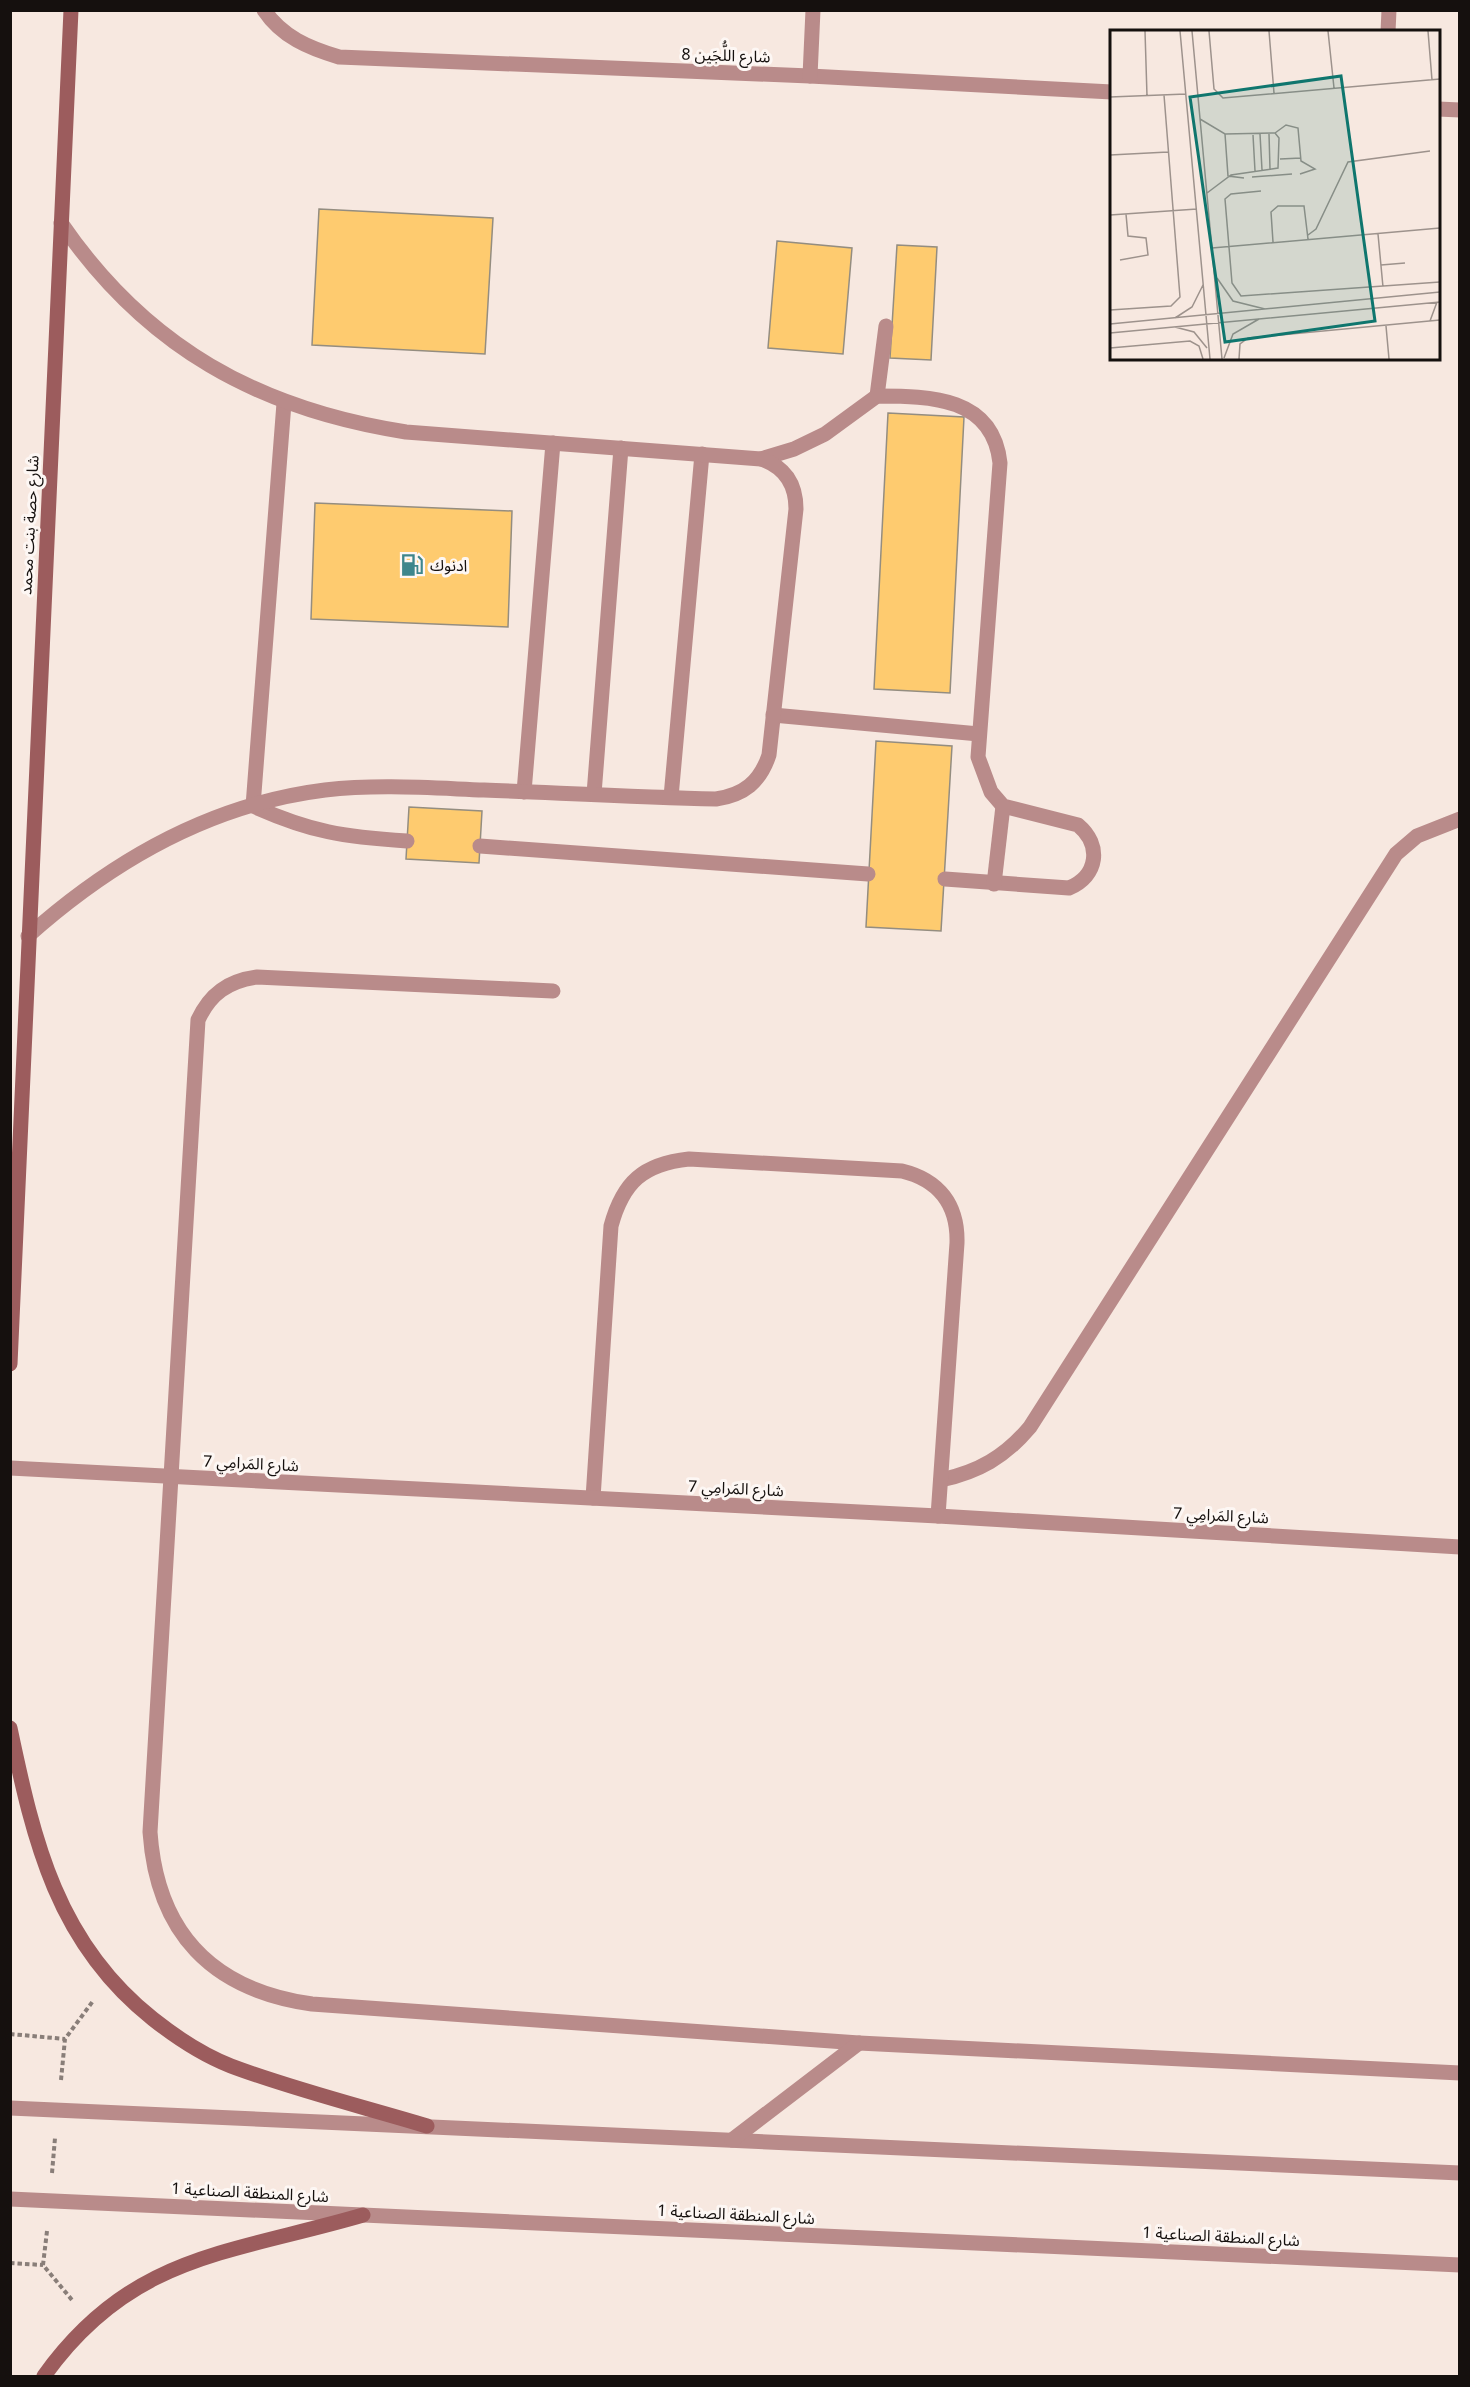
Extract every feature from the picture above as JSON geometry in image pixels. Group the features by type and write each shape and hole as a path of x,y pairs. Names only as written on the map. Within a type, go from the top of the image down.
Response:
{"main road":[{"name":"شارع حصة بنت محمد","path":"10,1364 71,10"},
{"path":"10,1728 28,1810 52,1885 87,1951 110,1980 137,2006 166,2030 231,2066 427,2126"},
{"path":"44,2376 61,2352 90,2321 123,2295 160,2274 199,2258 363,2215"}],"street":[{"name":"شارع اللُّجَين 8","path":"264,10 271,21 291,38 314,50 339,57 810,76 1110,92"},
{"path":"810,76 813,10"},
{"path":"1388,30 1389,10"},
{"path":"1440,109 1460,110"},
{"path":"28,936 94,882 143,851 186,830 253,807 323,791 371,786 716,799 744,791 765,769 769,755 796,496 784,472 774,463 761,459 406,432 360,425 284,403 229,377 152,325 118,294 87,260 61,223"},
{"path":"877,396 886,326"},
{"path":"761,459 794,449 825,434 877,396 955,403 968,408 988,426 998,450 1000,463 978,757 991,792 1003,806 1078,825 1087,832 1095,855 1088,876 1079,884 1069,888 945,879"},
{"path":"253,807 284,403"},
{"path":"524,792 553,443"},
{"path":"594,794 621,447"},
{"path":"671,798 702,454"},
{"path":"773,715 979,734"},
{"path":"994,884 1003,806"},
{"path":"253,807 297,825 333,835 407,841"},
{"path":"941,1480 962,1476 1000,1457 1030,1427 1396,854 1417,836 1441,824 1460,819"},
{"path":"480,846 868,874"},
{"path":"553,991 256,977 238,980 211,998 198,1020 150,1833 152,1860 158,1885 176,1924 197,1951 217,1969 262,1994 312,2004 859,2043 1460,2073"},
{"path":"593,1498 611,1226 617,1205 629,1185 645,1170 666,1161 689,1159 902,1172 926,1179 945,1196 953,1210 957,1227 938,1516"},
{"name":"شارع المَرامِي 7","path":"10,1468 938,1516 1460,1547"},
{"path":"732,2140 859,2043"},
{"path":"10,2108 1460,2173"},
{"name":"شارع المنطقة الصناعية 1","path":"10,2199 1460,2265"}],"path":[{"path":"90,2321 43,2265 65,2039 110,1980"},
{"path":"10,2034 65,2039"},
{"path":"10,2263 43,2265"}],"building":[{"path":"319,209 493,218 485,354 312,345"},
{"path":"777,241 852,248 843,354 768,348"},
{"path":"897,245 937,247 931,360 890,358"},
{"path":"888,413 964,417 950,693 874,689"},
{"name":"ادنوك","path":"315,503 512,511 508,627 311,619"},
{"path":"876,741 952,746 941,931 866,927"},
{"path":"409,807 482,811 479,863 406,859"}],"place":[{"name":"ادنوك","path":"412,565"}]}
